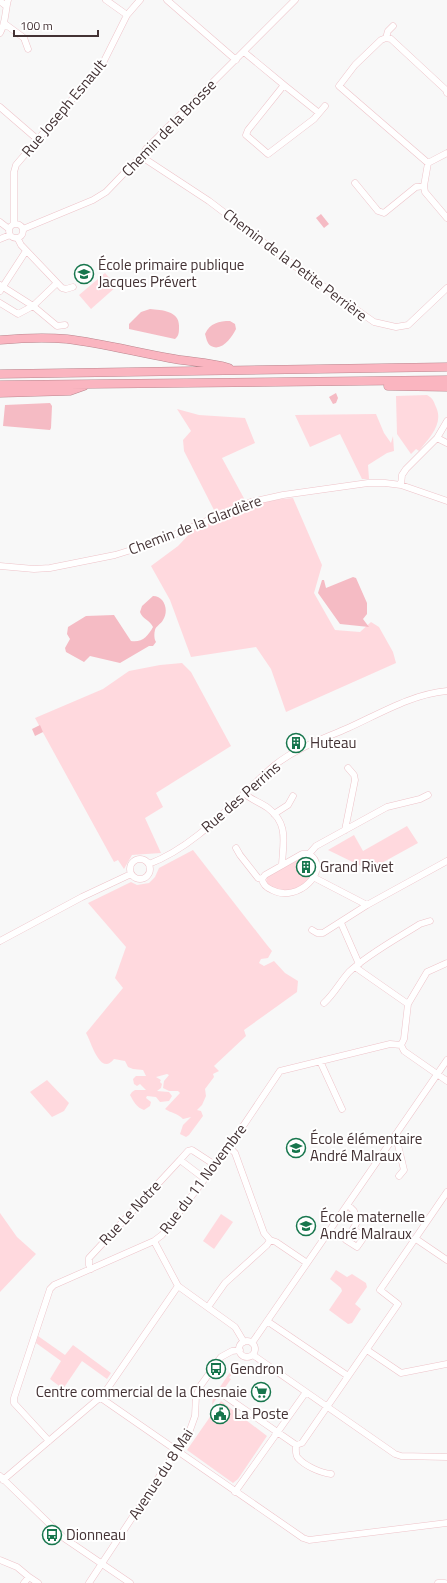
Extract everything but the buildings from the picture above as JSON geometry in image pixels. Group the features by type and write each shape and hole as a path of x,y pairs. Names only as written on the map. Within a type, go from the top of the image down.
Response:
{"highway":[{"path":"0,340 38,338 66,339 180,360 217,364 236,370"},
{"path":"0,374 447,367"},
{"path":"364,380 380,386 447,388"},
{"path":"0,385 447,380"},
{"path":"0,393 70,391 94,383"}],"street":[{"path":"106,0 127,16"},
{"name":"Rue Joseph Esnault","path":"12,226 14,172 16,165 107,57 127,16 140,0"},
{"path":"166,0 236,60"},
{"name":"Chemin de la Brosse","path":"23,229 93,200 106,192 295,0"},
{"path":"0,1 7,3 4,19 5,24 0,33"},
{"path":"5,24 24,38 28,49"},
{"path":"386,38 388,31 393,26"},
{"path":"428,163 339,86 356,64 380,40 386,38 391,39 446,90 447,93"},
{"path":"244,52 319,113"},
{"path":"284,85 248,130 246,135 268,154 314,119 325,106"},
{"path":"0,108 37,139"},
{"path":"428,163 447,153"},
{"name":"Chemin de la Petite Perrière","path":"142,157 209,202 296,267 374,322 396,327 408,325 447,288"},
{"path":"428,163 424,186 425,192 447,218"},
{"path":"355,182 378,211 384,213 416,187 424,186"},
{"path":"0,222 12,226 19,224 23,229 23,234 18,239"},
{"path":"10,235 12,226"},
{"path":"10,235 13,238 18,239 26,251 62,288 66,289 73,287"},
{"path":"0,239 10,235"},
{"path":"26,251 1,287 33,306 57,326 66,325"},
{"path":"0,303 18,314 33,306 58,283"},
{"path":"401,484 402,475 406,469 437,438 447,422"},
{"path":"437,438 447,443"},
{"name":"Chemin de la Glardière","path":"0,566 34,569 50,568 115,555 157,542 262,498 368,483 385,482 401,484 447,501"},
{"name":"Rue des Perrins","path":"149,864 191,840 276,764 295,751 406,702 428,694 447,691"},
{"path":"345,830 355,780 354,775 348,768"},
{"path":"244,793 249,798 267,807 274,814 282,827 284,838 282,865"},
{"path":"309,854 316,846 387,807 414,801 428,795"},
{"path":"274,814 288,805 293,796"},
{"path":"236,848 258,878 262,879 263,884 271,890 285,894 300,891 308,885 313,877 316,864 313,857 309,854 302,854 263,876 262,879"},
{"path":"140,859 146,861 150,866 150,873 145,878 139,879 131,874 130,867 133,861 140,859"},
{"path":"312,930 317,933 323,933 341,923 367,905 447,861"},
{"path":"0,941 82,896 131,874"},
{"path":"313,877 367,905"},
{"path":"324,1003 331,997 348,973 357,965 420,924 430,921"},
{"path":"341,923 357,965 408,1004"},
{"path":"447,963 427,972 408,1004 404,1038 401,1045 404,1051 447,1081"},
{"name":"Rue du 11 Novembre","path":"49,1441 14,1403 14,1398 50,1290 54,1285 154,1241 162,1235 216,1165 280,1072 390,1044 401,1045"},
{"path":"252,1343 447,1060"},
{"path":"320,1061 342,1109"},
{"path":"393,1139 398,1145 404,1170 399,1176"},
{"path":"229,1147 235,1153 264,1233 270,1240 276,1242 307,1263"},
{"name":"Rue Le Notre","path":"91,1268 89,1265 89,1258 188,1151 192,1150 216,1165"},
{"path":"180,1160 205,1179"},
{"path":"296,1445 302,1443 398,1304 380,1290 447,1192"},
{"path":"348,1205 354,1211 356,1224 353,1229"},
{"path":"416,1239 447,1260"},
{"path":"208,1307 225,1283 267,1245 270,1240"},
{"path":"154,1241 178,1286 235,1327 244,1342"},
{"path":"130,1583 60,1534 2,1478 101,1398 178,1286"},
{"path":"267,1321 348,1376"},
{"path":"244,1342 252,1343"},
{"path":"244,1342 241,1345 241,1353 250,1357 253,1355"},
{"path":"252,1343 255,1348 253,1355"},
{"name":"Avenue du 8 Mai","path":"89,1583 190,1430 194,1420 195,1400 201,1385 221,1357 232,1351 240,1350"},
{"path":"367,1350 401,1373 447,1364"},
{"path":"253,1355 395,1454 401,1456 447,1457"},
{"path":"235,1492 306,1392"},
{"path":"225,1396 296,1445"},
{"path":"101,1398 302,1538 308,1540 447,1523"},
{"path":"296,1445 296,1454 298,1458 320,1473 330,1474"},
{"path":"0,1560 17,1567 38,1583"},
{"path":"24,1583 29,1577"},
{"path":"438,1583 445,1583"}],"shaded area":[{"path":"321,214 329,224 324,228 316,218"},
{"path":"105,273 117,286 91,309 79,295"},
{"path":"150,309 169,312 177,318 179,322 179,331 175,339 129,329 129,324 141,312"},
{"path":"222,321 230,321 235,324 236,329 232,336 226,343 219,347 211,346 205,334 209,327"},
{"path":"336,393 338,398 336,403 333,404 329,397"},
{"path":"427,395 434,402 438,413 437,425 431,436 419,451 416,449 411,454 397,434 396,396"},
{"path":"50,403 52,406 50,430 3,426 5,405"},
{"path":"177,409 199,415 245,418 255,443 222,458 246,502 215,512 184,451 183,440 191,431"},
{"path":"376,414 384,433 391,443 393,436 394,451 387,453 368,465 369,479 362,479 340,434 310,447 295,415"},
{"path":"293,498 322,565 314,593 335,630 360,632 371,622 379,627 393,652 396,663 286,712 271,669 256,647 191,657 170,600 151,566 178,546 199,524 251,502"},
{"path":"353,577 356,578 367,603 367,614 363,619 369,627 340,624 318,593 322,580 324,580 326,588"},
{"path":"153,596 160,598 163,601 166,612 161,623 156,627 154,636 156,642 153,646 149,646 120,663 90,656 84,662 66,652 65,648 70,639 67,634 68,627 86,616 114,615 131,641 141,640 153,627 140,612 142,606"},
{"path":"182,663 191,672 231,746 156,793 163,807 145,818 161,853 132,855 124,869 118,860 114,862 35,718 103,689 129,671 160,665"},
{"path":"40,725 43,732 35,736 32,729"},
{"path":"407,826 418,843 369,870 328,850 354,835 363,851"},
{"path":"193,850 272,951 268,958 261,959 259,963 264,966 274,961 285,973 298,981 297,992 244,1030 246,1036 214,1066 219,1071 213,1074 214,1077 205,1089 206,1096 202,1105 197,1110 201,1111 203,1116 186,1137 180,1134 183,1125 191,1117 183,1119 165,1109 180,1093 178,1091 169,1091 163,1088 164,1081 169,1075 167,1074 156,1077 161,1080 160,1082 162,1084 161,1088 157,1091 169,1092 172,1096 169,1101 160,1102 156,1097 147,1096 146,1098 151,1102 150,1106 144,1110 141,1109 130,1095 135,1090 146,1090 140,1084 137,1086 134,1084 133,1079 136,1076 146,1076 143,1070 133,1069 128,1067 125,1061 114,1059 109,1063 104,1064 97,1056 86,1033 123,988 115,978 126,947 88,903 131,882 137,885 149,883 155,877 159,868"},
{"path":"301,858 309,859 313,866 307,881 301,886 294,889 279,890 266,882 267,877"},
{"path":"47,1080 69,1103 64,1111 52,1117 30,1092"},
{"path":"0,1213 17,1237 36,1254 0,1292"},
{"path":"221,1214 233,1222 214,1249 203,1241"},
{"path":"336,1270 347,1277 352,1274 366,1283 367,1287 355,1304 361,1309 352,1323 348,1324 329,1310 342,1291 341,1288 330,1279"},
{"path":"38,1336 65,1355 73,1345 111,1373 107,1379 82,1361 63,1389 50,1379 61,1361 36,1343"},
{"path":"230,1372 232,1374 229,1378 231,1379 224,1389 220,1387"},
{"path":"219,1388 222,1391 212,1405 213,1397"},
{"path":"221,1401 267,1436 238,1479 233,1483 187,1450"}],"place":[{"name":"École primaire publique Jacques Prévert","path":"84,274"},
{"name":"Huteau","path":"296,743"},
{"name":"Grand Rivet","path":"306,867"},
{"name":"École élémentaire André Malraux","path":"296,1148"},
{"name":"École maternelle André Malraux","path":"306,1226"},
{"name":"Gendron","path":"216,1369"},
{"name":"Centre commercial de la Chesnaie","path":"261,1392"},
{"name":"La Poste","path":"220,1414"},
{"name":"Dionneau","path":"52,1535"}]}
